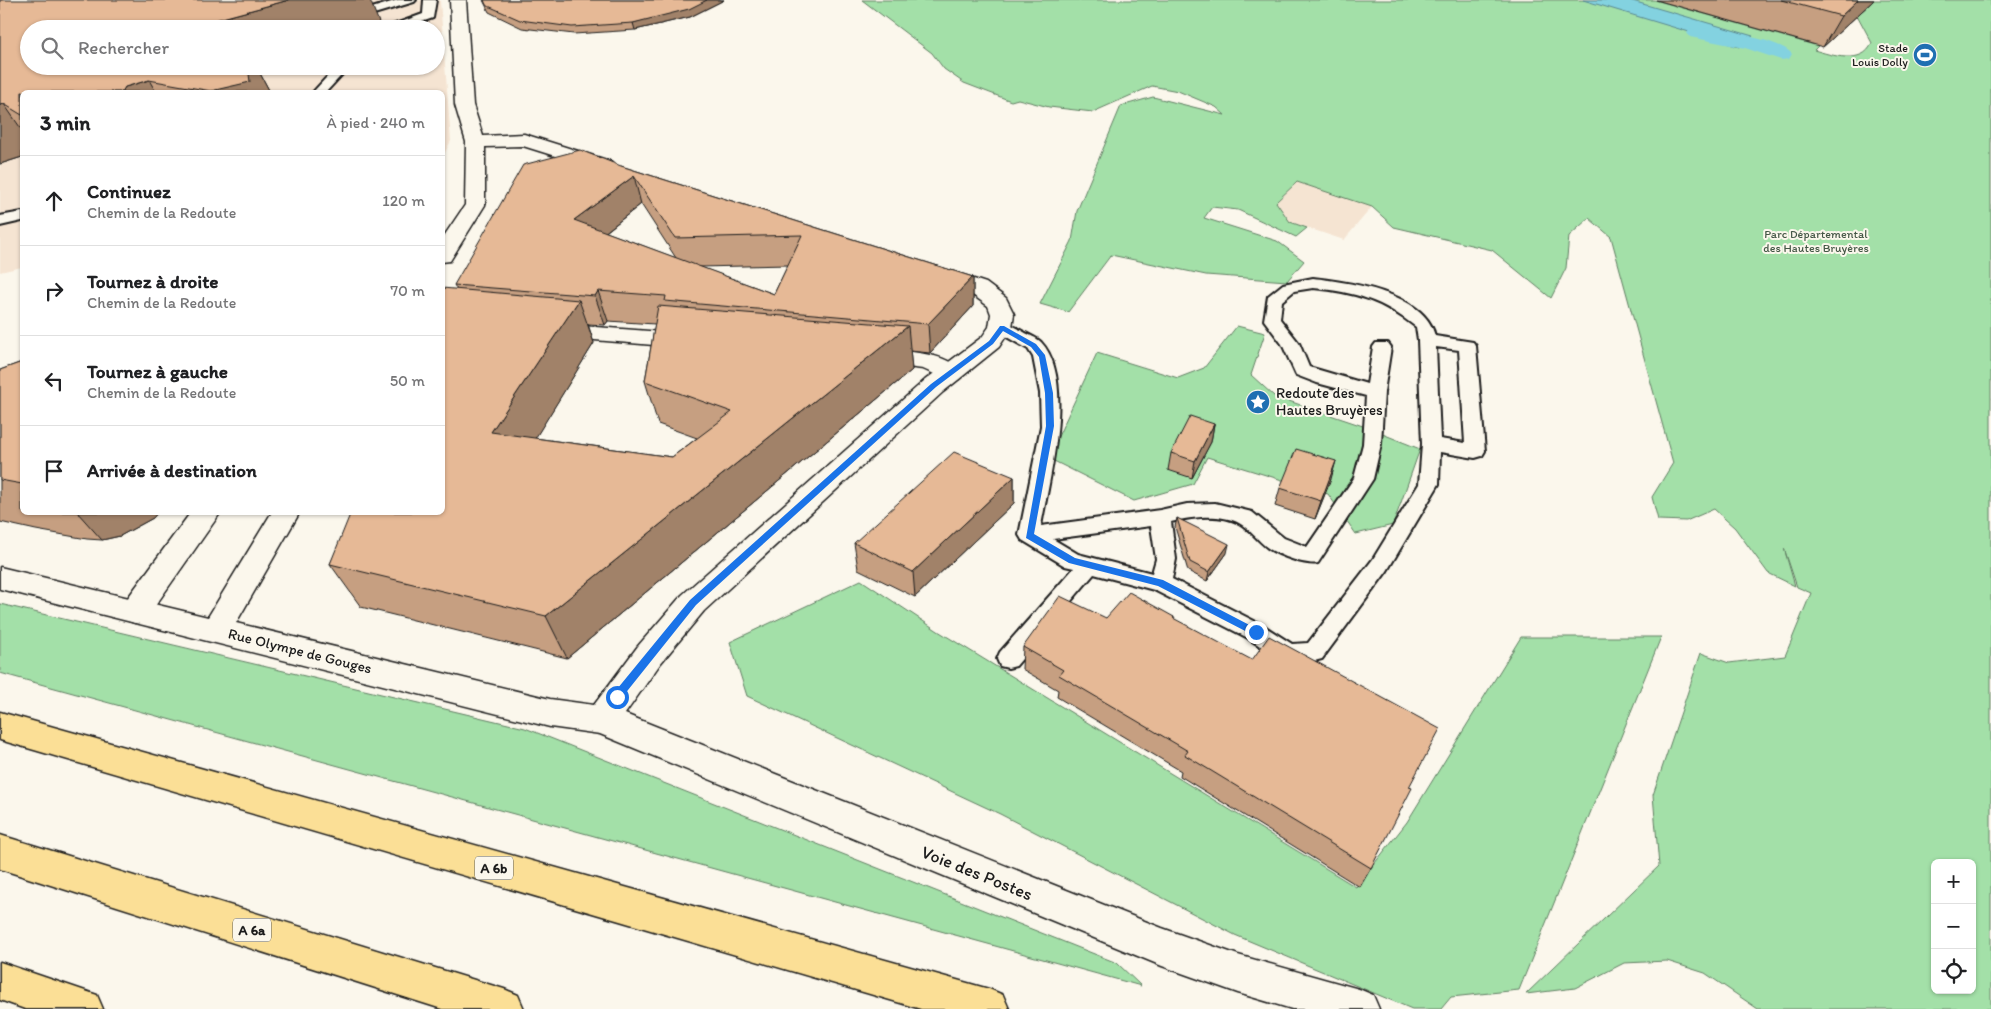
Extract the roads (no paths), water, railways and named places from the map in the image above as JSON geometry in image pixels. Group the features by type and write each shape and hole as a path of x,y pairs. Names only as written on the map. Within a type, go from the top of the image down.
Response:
{"highway":[{"name":"A 6b","path":"0,726 989,1009"},
{"name":"A 6a","path":"0,852 504,1009"},
{"path":"0,981 83,1009"}],"street":[{"path":"445,251 475,205 475,142 464,105 458,0"},
{"path":"475,142 524,140 622,171"},
{"path":"602,720 644,662 693,603 950,373 991,342 1002,327 1003,315 999,304 991,294 976,286 916,267"},
{"path":"532,329 708,343"},
{"path":"856,355 928,362 950,373"},
{"path":"135,611 205,515"},
{"path":"216,630 284,515"},
{"name":"Rue Olympe de Gouges","path":"0,578 550,713 602,720"},
{"name":"Voie des Postes","path":"602,720 1162,947 1238,974 1359,1009"}],"lane":[{"path":"341,20 411,0 411,20"},
{"path":"417,20 429,16 430,0"},
{"path":"321,90 335,75"},
{"path":"0,221 20,217"},
{"path":"1029,535 1072,560 1160,583 1256,632 1289,653 1314,652 1380,565 1429,484 1431,444 1427,340 1424,325 1405,310 1378,295 1343,286 1313,283 1288,287 1274,299 1272,320 1290,343 1302,371 1323,379 1375,392"},
{"path":"1002,327 1034,345 1042,357 1049,393 1050,426 1029,535"},
{"path":"1427,340 1467,346 1475,451 1431,444"},
{"path":"1029,535 1160,517 1187,511 1215,510 1246,517 1277,544 1311,557 1363,479 1372,444 1375,392 1382,347"},
{"path":"1160,517 1166,559 1160,583"},
{"path":"1008,658 1090,564"}],"water":[{"path":"1583,0 1629,0 1753,36 1739,47"}],"waterway":[{"path":"1697,33 1750,43 1781,54"}],"place":[{"name":"Stade Louis Dolly","path":"1925,55"},
{"name":"Redoute des Hautes Bruyères","path":"1258,402"}],"park label":[{"name":"Parc Départemental des Hautes Bruyères","path":"1816,241"}]}
